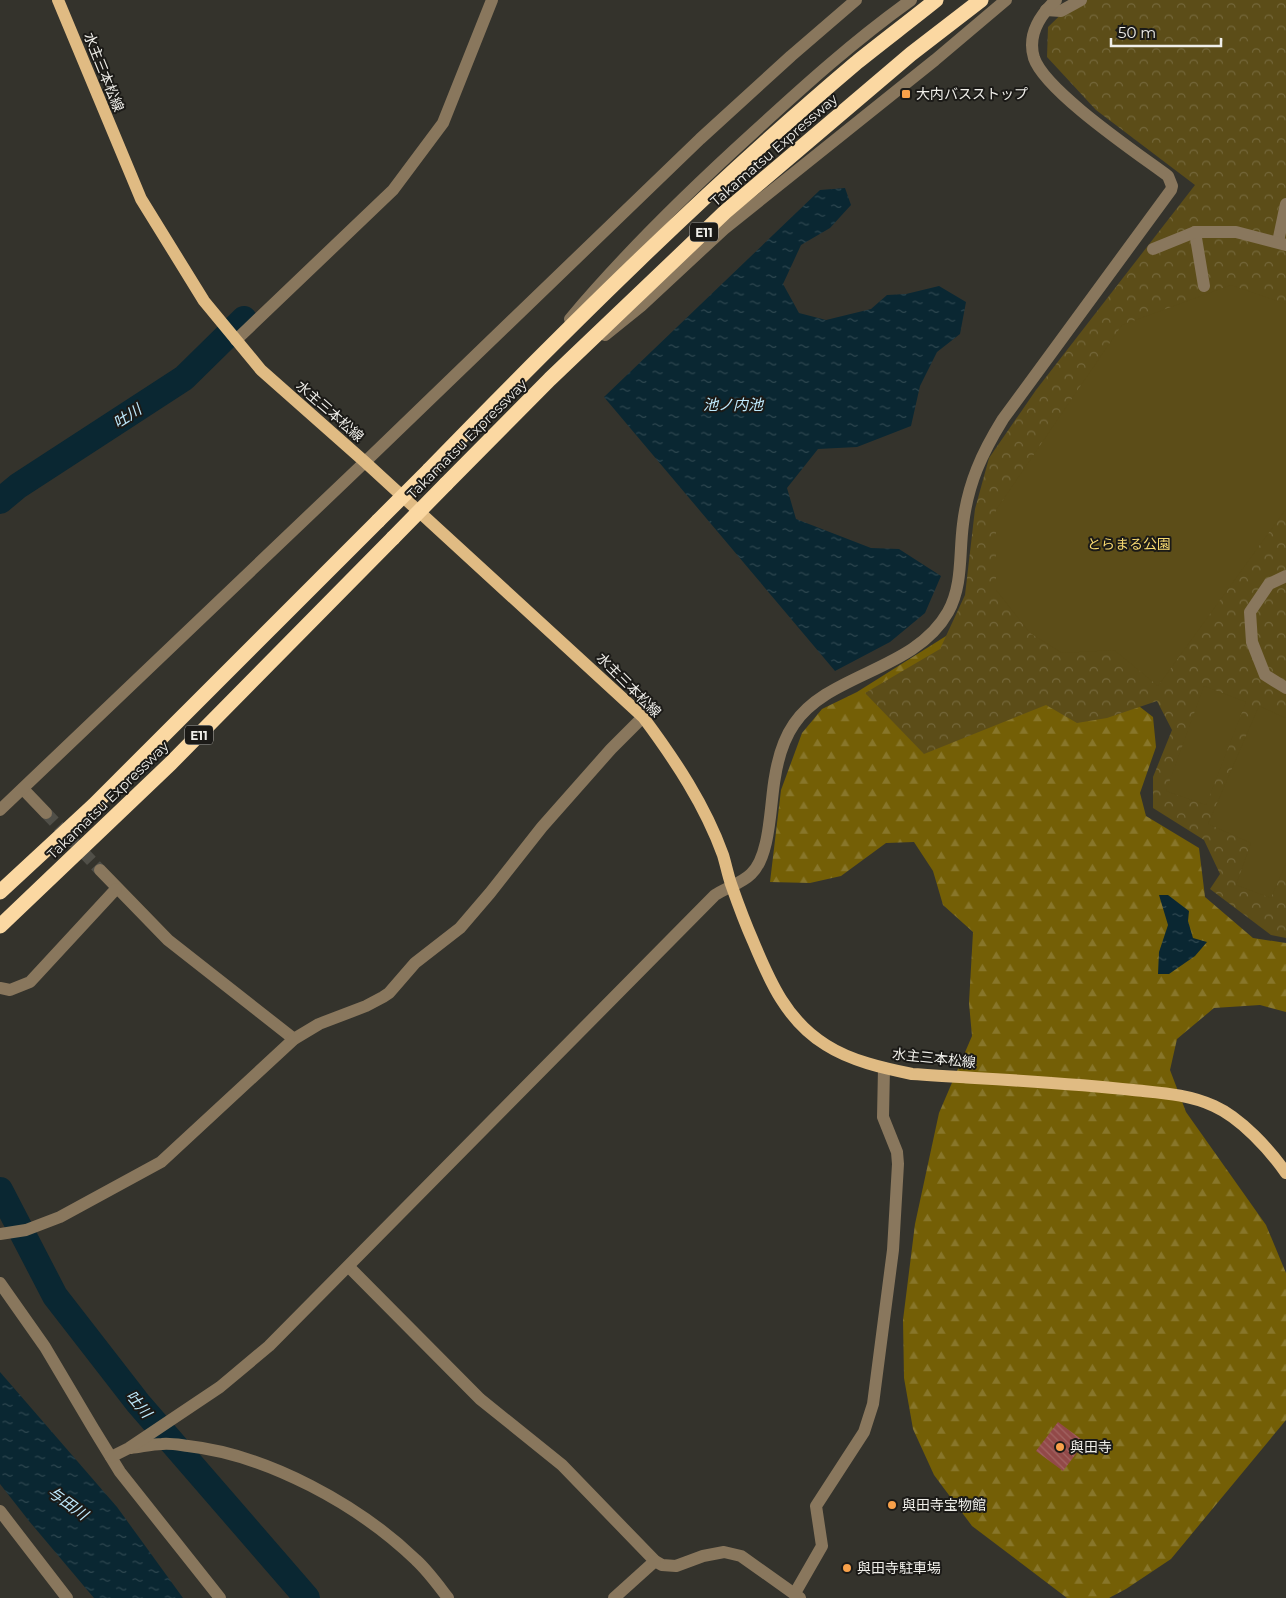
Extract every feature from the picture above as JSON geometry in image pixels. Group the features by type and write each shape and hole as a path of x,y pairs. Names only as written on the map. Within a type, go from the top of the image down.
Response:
{"highway":[{"name":"Takamatsu Expressway","path":"0,892 94,805 429,470 533,363 711,192 856,63 936,0"},
{"name":"Takamatsu Expressway","path":"0,926 171,763 550,379 725,212 911,54 981,0"}],"main road":[{"name":"水主三本松線","path":"58,0 141,199 204,301 261,370 365,462 643,717 676,761 701,807 723,854 732,885 769,980 790,1013 804,1029 827,1046 852,1057 884,1068 912,1074 1102,1087 1185,1096 1216,1106 1238,1121 1258,1140 1286,1173"}],"street":[{"path":"236,340 393,190 443,123 492,0"},
{"path":"0,810 700,139 856,0"},
{"path":"533,363 601,282 699,182 819,71 911,0"},
{"path":"550,379 641,306 724,229 935,60 1006,0"},
{"path":"111,1457 129,1448 224,1384 270,1346 715,895 750,875 757,868 765,848 774,777 779,757 785,739 795,722 822,698 915,648 947,614 959,579 967,498 975,471 986,447 1003,419 1171,190 1172,186 1168,176 1076,106 1041,71 1034,58 1032,43 1039,19 1056,0"},
{"path":"1046,10 1061,11 1081,0"},
{"path":"1153,249 1195,232 1236,232 1282,243 1286,204"},
{"path":"1195,232 1204,286"},
{"path":"1286,576 1268,584 1250,612 1252,642 1265,675 1286,688"},
{"path":"0,1234 26,1230 60,1218 161,1162 294,1039 319,1024 366,1006 390,993 415,963 460,928 542,827 611,749 643,717"},
{"path":"23,789 46,813"},
{"path":"100,870 116,889 168,940 294,1039"},
{"path":"0,988 10,990 30,982 116,889"},
{"path":"349,1267 480,1399 562,1466 655,1561 662,1565 676,1566 703,1556 724,1552 741,1556 798,1595 822,1546 816,1506 864,1432 873,1404 893,1250 898,1164 897,1152 883,1116 884,1068"},
{"path":"0,1283 45,1347 111,1457 220,1598"},
{"path":"129,1448 163,1444 210,1449 254,1462 289,1476 340,1502 381,1529 418,1561 448,1598"},
{"path":"0,1511 67,1598"},
{"path":"614,1598 655,1561"}],"green space":[{"name":"とらまる公園","path":"1076,0 1286,0 1286,938 1271,935 1210,889 1220,874 1204,840 1153,808 1153,777 1172,730 1157,701 1107,718 1077,723 1046,705 924,754 865,693 940,649 965,595 975,509 989,458 1036,390 1195,185 1096,110 1047,57 1048,27"},
{"path":"1231,285 1286,304 1286,509 1158,686 1114,650 1062,653 1030,633 996,590 996,510 1122,325"},
{"path":"954,631 1091,669 1153,717 1156,747 1140,793 1146,816 1199,848 1205,897 1253,938 1286,943 1286,1012 1260,1005 1214,1008 1177,1039 1170,1070 1186,1112 1266,1225 1286,1273 1286,1420 1171,1559 1109,1598 1067,1598 972,1526 934,1475 913,1429 904,1378 903,1320 915,1224 939,1113 972,1036 969,1003 973,932 943,905 933,871 914,842 886,843 841,876 810,883 770,882 781,790 802,733 822,709 857,692"},
{"path":"1204,686 1246,702 1206,805 1166,791"},
{"path":"1259,706 1286,718 1286,863 1271,898 1236,885 1251,843 1208,824"}],"water":[{"name":"池ノ内池","path":"845,188 851,205 830,228 801,245 783,284 799,313 826,320 871,309 887,295 906,294 939,286 966,302 960,334 937,352 920,386 911,426 857,447 818,449 787,488 796,519 871,548 899,549 941,576 925,613 890,642 835,671 604,397 820,190"},
{"path":"1159,895 1168,895 1189,911 1188,921 1193,938 1207,942 1195,956 1169,974 1158,974 1159,952 1168,925"},
{"name":"与田川","path":"0,1372 117,1507 183,1598 94,1598 29,1521 0,1484"}],"building":[{"name":"與田寺","path":"1058,1422 1085,1442 1063,1471 1036,1451"}],"waterway":[{"name":"吐川","path":"0,501 18,486 184,378 244,319"},
{"name":"吐川","path":"0,1190 55,1296 138,1403 307,1598"}],"tunnel":[{"path":"46,813 100,870"}],"place":[{"name":"大内バスストップ","path":"906,94"},
{"name":"與田寺","path":"1060,1447"},
{"name":"與田寺宝物館","path":"892,1505"},
{"name":"與田寺駐車場","path":"847,1568"}]}
